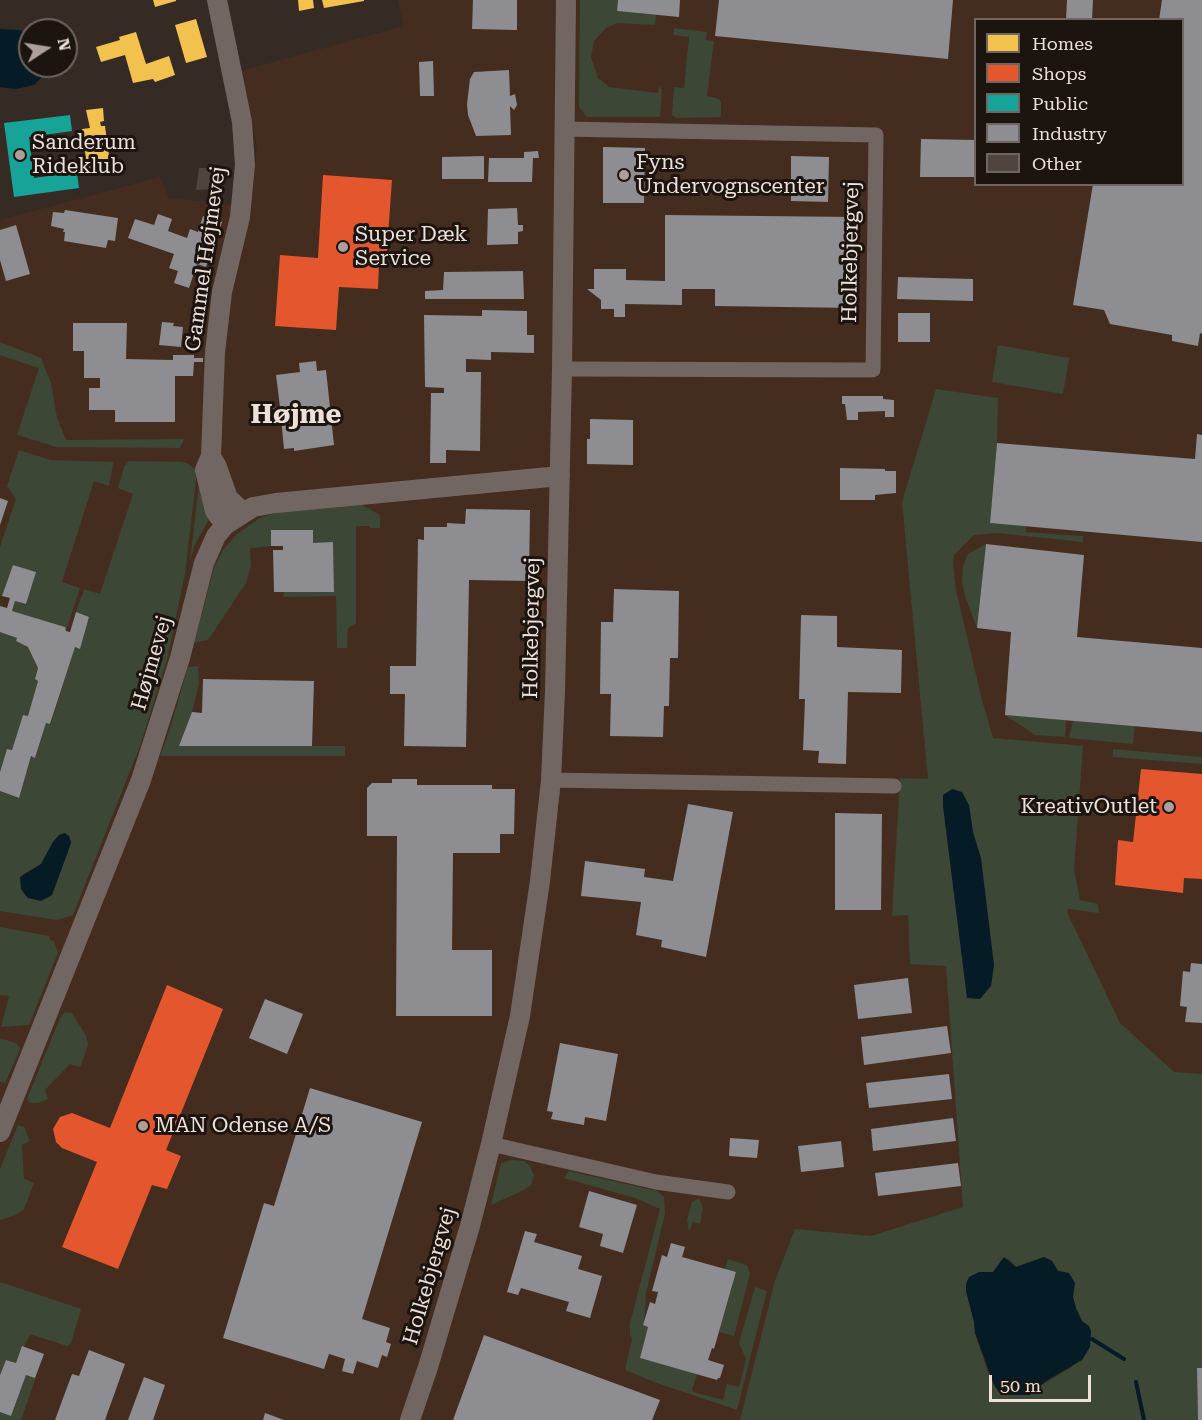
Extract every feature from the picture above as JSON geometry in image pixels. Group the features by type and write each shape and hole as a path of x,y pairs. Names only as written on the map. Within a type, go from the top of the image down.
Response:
{"street":[{"name":"Gammel Højmevej","path":"217,0 242,122 245,165 240,217 222,292 215,352 211,456 205,470 215,511 225,525"},
{"name":"Holkebjergvej","path":"410,1420 429,1367 491,1144 520,1016 540,881 551,780 555,691 562,369 566,0"},
{"name":"Holkebjergvej","path":"562,369 873,370 876,135 564,129"},
{"name":"Gammel Højmevej","path":"211,456 217,466 228,498 244,513"},
{"name":"Højmevej","path":"0,1132 141,780 180,658 204,564 216,536 225,525 253,507 276,502 560,476"},
{"path":"551,780 894,786"},
{"path":"491,1144 656,1182 728,1192"}],"shaded area":[{"path":"398,0 1202,0 1202,1420 0,1420 0,220 160,177 169,198 233,205 252,197 257,145 241,71 403,26"}],"green space":[{"path":"580,0 618,0 617,11 656,15 655,25 617,23 606,28 594,41 591,57 598,78 609,87 658,93 659,86 662,90 660,117 587,117 579,107"},
{"path":"674,28 707,32 706,40 714,41 707,96 719,99 721,102 721,117 677,118 672,115 674,87 684,88 689,37 673,35"},
{"path":"0,342 41,358 51,383 57,418 66,440 184,439 180,448 56,447 17,435 39,368 0,355"},
{"path":"998,345 1069,358 1063,394 992,382"},
{"path":"936,389 998,398 997,443 990,523 1026,526 1026,532 1083,536 1083,542 998,533 974,535 954,555 956,590 993,738 1083,746 1074,869 1080,900 1098,904 1099,913 1068,909 1067,912 1120,1023 1174,1072 1202,1074 1202,1368 1197,1368 1198,1420 740,1420 775,1281 795,1229 871,1236 963,1207 946,966 910,964 908,915 892,916 900,778 928,779 902,502","holes":["1044,1257 1052,1261 1058,1271 1066,1272 1082,1322 1072,1367 1025,1395 1001,1395 987,1370 975,1333 966,1291 979,1272 993,1272 1001,1260 1009,1259 1016,1267"]},
{"path":"19,450 51,460 113,462 109,486 94,481 62,582 80,588 66,631 64,627 12,611 15,601 26,604 36,572 13,565 2,596 0,595 0,547 16,499 7,486"},
{"path":"129,461 181,462 187,463 197,471 185,574 167,660 140,746 73,915 57,920 0,911 0,791 18,798 31,756 36,757 46,723 51,724 75,647 80,648 89,618 76,612 84,589 100,594 133,494 118,488 124,467","holes":["64,833 69,836 71,843 52,895 28,898 23,893 22,875 41,864 59,835"]},
{"path":"200,476 210,518 195,544 190,562"},
{"path":"360,504 380,515 380,528 356,526 356,623 348,628 347,648 337,648 336,596 283,597 284,592 334,591 333,543 313,543 313,530 271,530 271,546 250,548 251,566 246,583 208,640 194,643 214,568 223,550 237,534 260,518 288,509"},
{"path":"986,544 977,628 965,596 962,582 963,566 968,554"},
{"path":"0,632 17,638 16,641 28,647 38,668 35,679 38,681 28,716 23,715 12,750 7,749 0,772"},
{"path":"198,666 199,684 180,746 345,746 345,756 160,756 188,667"},
{"path":"1005,715 1066,720 1065,737 1035,735"},
{"path":"1073,721 1135,726 1133,744 1069,738"},
{"path":"1113,749 1202,757 1202,764 1113,757"},
{"path":"0,927 49,936 50,940 54,941 58,953 29,1025 1,1027 9,996 0,995"},
{"path":"65,1012 72,1013 86,1036 88,1044 84,1057 80,1067 70,1064 45,1090 48,1099 30,1103 27,1099 60,1018"},
{"path":"0,1038 16,1043 20,1049 5,1083 0,1082"},
{"path":"18,1125 24,1127 30,1141 22,1145 24,1179 34,1183 24,1209 16,1215 0,1220 0,1169"},
{"path":"512,1160 524,1161 530,1166 534,1176 531,1185 491,1205 501,1163"},
{"path":"569,1171 657,1191 664,1197 665,1213 646,1293 644,1325 648,1327 640,1358 697,1374 692,1390 694,1392 723,1400 727,1384 739,1387 746,1359 739,1343 755,1287 767,1291 737,1410 625,1370 632,1339 630,1323 660,1209 638,1199 564,1178"},
{"path":"699,1198 703,1208 700,1224 693,1222 689,1232 687,1220 692,1202"},
{"path":"728,1259 747,1265 750,1274 734,1336 719,1332 736,1273 725,1269"},
{"path":"0,1282 81,1309 71,1343 67,1346 30,1334 24,1347 22,1346 16,1363 6,1360 0,1375"},
{"path":"26,1375 35,1380 21,1420 0,1420 0,1412 11,1416"}],"water":[{"path":"0,29 18,30 18,78 41,78 34,85 16,89 0,87"},
{"path":"952,789 962,792 969,805 973,832 981,858 994,965 991,986 980,999 967,998 943,806 943,795"},
{"path":"65,833 69,836 71,843 52,895 41,901 28,898 21,889 20,877 41,864 53,842 59,835"},
{"path":"1004,1257 1016,1267 1044,1257 1052,1261 1058,1271 1069,1273 1075,1283 1073,1297 1076,1308 1082,1321 1089,1326 1091,1331 1090,1347 1082,1360 1046,1381 1030,1395 1001,1395 994,1385 975,1333 966,1291 969,1277 979,1272 993,1272"}],"building: Homes":[{"path":"153,0 176,0 176,1 155,7"},
{"path":"298,0 313,0 314,8 299,11"},
{"path":"322,0 364,0 364,1 324,8"},
{"path":"196,19 207,57 186,63 175,25"},
{"path":"136,32 146,64 169,56 175,75 155,82 153,79 133,83 125,55 101,62 96,47 120,40 119,37"},
{"path":"103,108 104,121 100,122 101,126 105,126 111,171 88,174 82,129 90,128 86,110"}],"building: Shops":[{"path":"323,175 392,180 386,263 379,263 378,289 339,287 336,330 275,326 280,255 318,258"},
{"name":"KreativOutlet","path":"1141,769 1202,774 1202,879 1184,878 1183,893 1115,885 1118,840 1133,842"},
{"name":"MAN Odense A/S","path":"167,985 223,1009 166,1150 181,1156 167,1189 152,1185 118,1269 62,1247 97,1162 62,1148 56,1142 53,1129 60,1117 72,1113 110,1128"}],"building: Public":[{"name":"Sanderum Rideklub","path":"70,115 72,131 29,137 34,178 77,172 79,188 14,197 4,123"}],"building: Industry":[{"path":"473,0 517,0 517,30 472,29"},
{"path":"618,0 680,0 679,17 617,11"},
{"path":"719,0 953,0 948,59 715,36"},
{"path":"1067,0 1093,0 1092,18 1066,18"},
{"path":"1162,0 1202,0 1202,334 1200,333 1198,346 1172,341 1172,335 1110,324 1104,310 1073,305 1093,186 1184,186 1184,18 1159,18"},
{"path":"433,61 434,96 420,96 419,62"},
{"path":"509,70 510,96 515,94 517,105 514,110 510,106 511,135 476,136 468,115 470,79 474,72"},
{"path":"921,139 974,140 974,177 920,177"},
{"name":"Fyns Undervognscenter","path":"603,147 645,148 644,203 603,203"},
{"path":"538,151 539,158 533,158 532,182 488,182 489,158 524,158 524,152"},
{"path":"484,156 484,179 442,179 442,157"},
{"path":"791,156 829,157 828,202 791,201"},
{"path":"517,208 518,225 523,225 523,231 518,232 518,244 487,245 488,209"},
{"path":"65,210 118,218 115,241 108,240 106,248 64,241 64,229 51,226 53,212 64,213"},
{"path":"158,214 172,219 168,231 187,238 190,229 198,232 203,216 222,222 206,267 197,264 189,288 174,283 178,271 169,268 174,254 128,238 135,219 154,225"},
{"path":"665,215 856,217 856,308 715,306 715,289 682,289 682,305 625,304 625,317 614,317 614,309 601,309 601,300 587,289 594,289 594,269 626,269 626,280 665,281"},
{"path":"16,225 30,274 6,281 0,260 0,230"},
{"path":"523,271 524,299 425,299 425,291 443,290 444,272"},
{"path":"898,277 973,279 973,301 897,299"},
{"path":"482,310 527,311 527,335 534,335 534,353 491,352 491,360 466,359 466,372 481,372 480,451 446,450 446,463 430,463 431,393 444,393 444,388 425,387 424,315 482,316"},
{"path":"898,313 930,313 930,342 898,342"},
{"path":"162,322 174,323 173,326 183,327 181,347 159,345"},
{"path":"73,323 127,323 126,359 173,360 173,355 194,355 194,358 203,358 203,362 194,362 193,376 175,376 175,422 115,422 115,410 89,410 89,388 100,388 100,378 84,378 84,351 73,351"},
{"path":"316,361 317,371 326,370 334,445 294,451 294,448 284,449 281,418 271,419 270,408 280,407 276,375 300,372 299,363"},
{"path":"842,396 883,396 883,399 894,400 894,417 885,417 885,411 858,412 858,420 847,420"},
{"path":"590,419 633,420 633,465 587,464"},
{"path":"1197,434 1202,435 1202,542 990,523 997,443 1195,459"},
{"path":"840,468 896,471 896,493 875,495 875,500 840,500"},
{"path":"0,498 8,501 0,525"},
{"path":"466,509 530,510 529,581 469,580 466,747 404,746 405,694 390,694 390,666 416,666 418,539 424,540 424,527 447,527 447,523 465,524"},
{"path":"271,530 313,530 313,543 333,542 334,592 274,592 273,550 283,550 283,546 271,546"},
{"path":"986,544 1084,555 1077,637 1202,648 1202,732 1005,715 1011,632 977,628"},
{"path":"13,565 36,572 26,604 15,601 12,611 65,627 66,631 70,632 76,612 89,617 80,649 75,647 50,724 46,723 35,758 31,756 19,798 0,791 0,772 7,749 12,750 23,715 28,716 38,681 35,679 38,668 28,647 16,641 17,638 0,632 0,606 7,608 10,598 2,596"},
{"path":"614,589 679,591 678,658 670,658 669,706 664,706 663,737 610,736 611,694 600,694 601,622 613,622"},
{"path":"801,615 837,616 837,647 902,650 901,693 848,692 846,764 818,763 819,751 803,750 805,699 799,699"},
{"path":"203,679 314,681 312,746 179,746 192,712 202,713"},
{"path":"392,779 417,779 417,785 492,785 492,789 515,789 514,834 500,834 500,853 453,853 452,950 492,950 492,1016 396,1016 397,836 367,836 367,788 372,783 392,783"},
{"path":"688,804 733,812 706,957 661,947 662,940 636,935 641,902 581,896 585,861 645,869 644,877 673,881"},
{"path":"835,813 882,814 881,910 835,910"},
{"path":"1191,963 1202,964 1202,1023 1185,1022 1187,1007 1180,1006 1183,971 1190,972"},
{"path":"908,978 912,1013 858,1019 854,985"},
{"path":"265,999 303,1014 287,1054 249,1038"},
{"path":"947,1026 951,1053 864,1065 861,1037"},
{"path":"560,1043 618,1054 606,1121 585,1117 584,1125 551,1119 553,1112 547,1111"},
{"path":"949,1074 952,1099 869,1108 866,1083"},
{"path":"310,1088 422,1122 362,1319 390,1328 386,1342 391,1344 387,1357 382,1355 378,1368 357,1361 353,1374 342,1371 345,1359 329,1354 324,1369 223,1338 264,1203 274,1206"},
{"path":"953,1118 956,1141 873,1151 871,1129"},
{"path":"730,1138 759,1140 757,1158 729,1156"},
{"path":"841,1141 844,1167 801,1172 798,1146"},
{"path":"958,1163 961,1186 878,1196 875,1173"},
{"path":"589,1191 637,1205 623,1253 600,1246 603,1234 579,1227"},
{"path":"525,1231 537,1234 534,1242 582,1256 578,1269 602,1276 590,1318 566,1311 569,1302 521,1288 518,1295 507,1292"},
{"path":"671,1243 685,1247 682,1257 736,1272 714,1349 712,1348 708,1360 724,1365 720,1378 717,1380 640,1358 648,1327 643,1325 650,1302 655,1304 658,1292 652,1291 662,1255 667,1257"},
{"path":"484,1335 660,1400 652,1420 453,1420"},
{"path":"22,1346 44,1354 35,1378 26,1375 11,1416 0,1412 0,1375 6,1360 16,1363"},
{"path":"89,1350 125,1364 105,1420 55,1420 72,1374 79,1376"},
{"path":"1197,1368 1202,1368 1202,1420 1198,1420"},
{"path":"144,1377 165,1385 153,1420 128,1420"},
{"path":"265,1413 284,1420 263,1420"}],"building: Other":[{"path":"199,168 217,168 217,189 196,190"}],"waterway":[{"path":"1092,1339 1124,1359"},
{"path":"1136,1382 1144,1420"}],"place":[{"name":"Sanderum Rideklub","path":"20,155"},
{"name":"Fyns Undervognscenter","path":"624,175"},
{"name":"Super Dæk Service","path":"343,247"},
{"name":"KreativOutlet","path":"1169,807"},
{"name":"MAN Odense A/S","path":"143,1126"}],"district":[{"name":"Højme","path":"296,415"}]}
